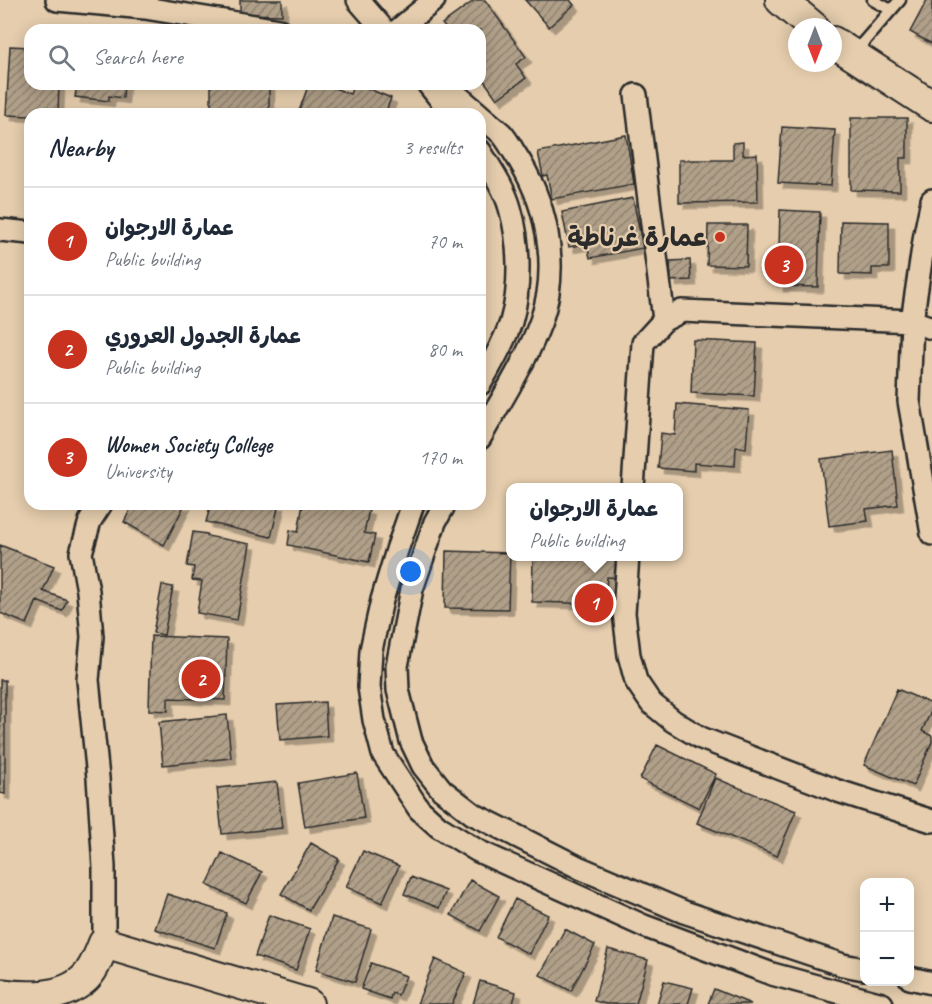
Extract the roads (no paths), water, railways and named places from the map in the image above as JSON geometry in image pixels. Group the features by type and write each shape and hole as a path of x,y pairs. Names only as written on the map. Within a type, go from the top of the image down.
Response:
{"street":[{"path":"57,0 145,8 242,24"},
{"path":"358,0 379,24"},
{"path":"405,24 434,0"},
{"path":"781,0 802,18"},
{"path":"843,48 932,106"},
{"path":"433,90 447,108"},
{"path":"451,90 471,108"},
{"path":"636,95 664,320"},
{"path":"486,121 502,134 509,144 522,164 542,206 549,241 549,280 542,318 527,354 486,427"},
{"path":"486,160 497,177 510,208 518,280 511,322 486,372"},
{"path":"932,200 912,321 909,401 932,534"},
{"path":"0,231 24,233"},
{"path":"633,483 644,343 664,320 682,311 912,321 932,328"},
{"path":"0,994 24,997 62,992 84,980 97,962 104,943 104,867 88,680 92,637 88,591 81,553 90,520 97,510"},
{"path":"411,510 382,600 371,650 369,687 374,720 383,754 400,783 420,809 439,827 478,851 644,926 835,998 882,1004"},
{"path":"442,510 435,522 412,589 397,666 398,690 411,741 423,766 442,789 473,814 580,868 684,912 843,965 860,968"},
{"path":"628,561 624,613 629,655 636,681 651,703 674,722 701,738 838,791 932,821"},
{"path":"104,943 308,1004"},
{"path":"835,998 843,965"},
{"path":"914,979 932,983"}],"lane":[{"path":"873,0 891,10"},
{"path":"843,48 891,10 900,0"}],"place":[{"name":"عمارة غرناطة","path":"720,237"},
{"name":"Women Society College","path":"784,265"},
{"name":"عمارة الارجوان","path":"594,603"},
{"name":"عمارة الجدول العروري","path":"201,679"}]}
